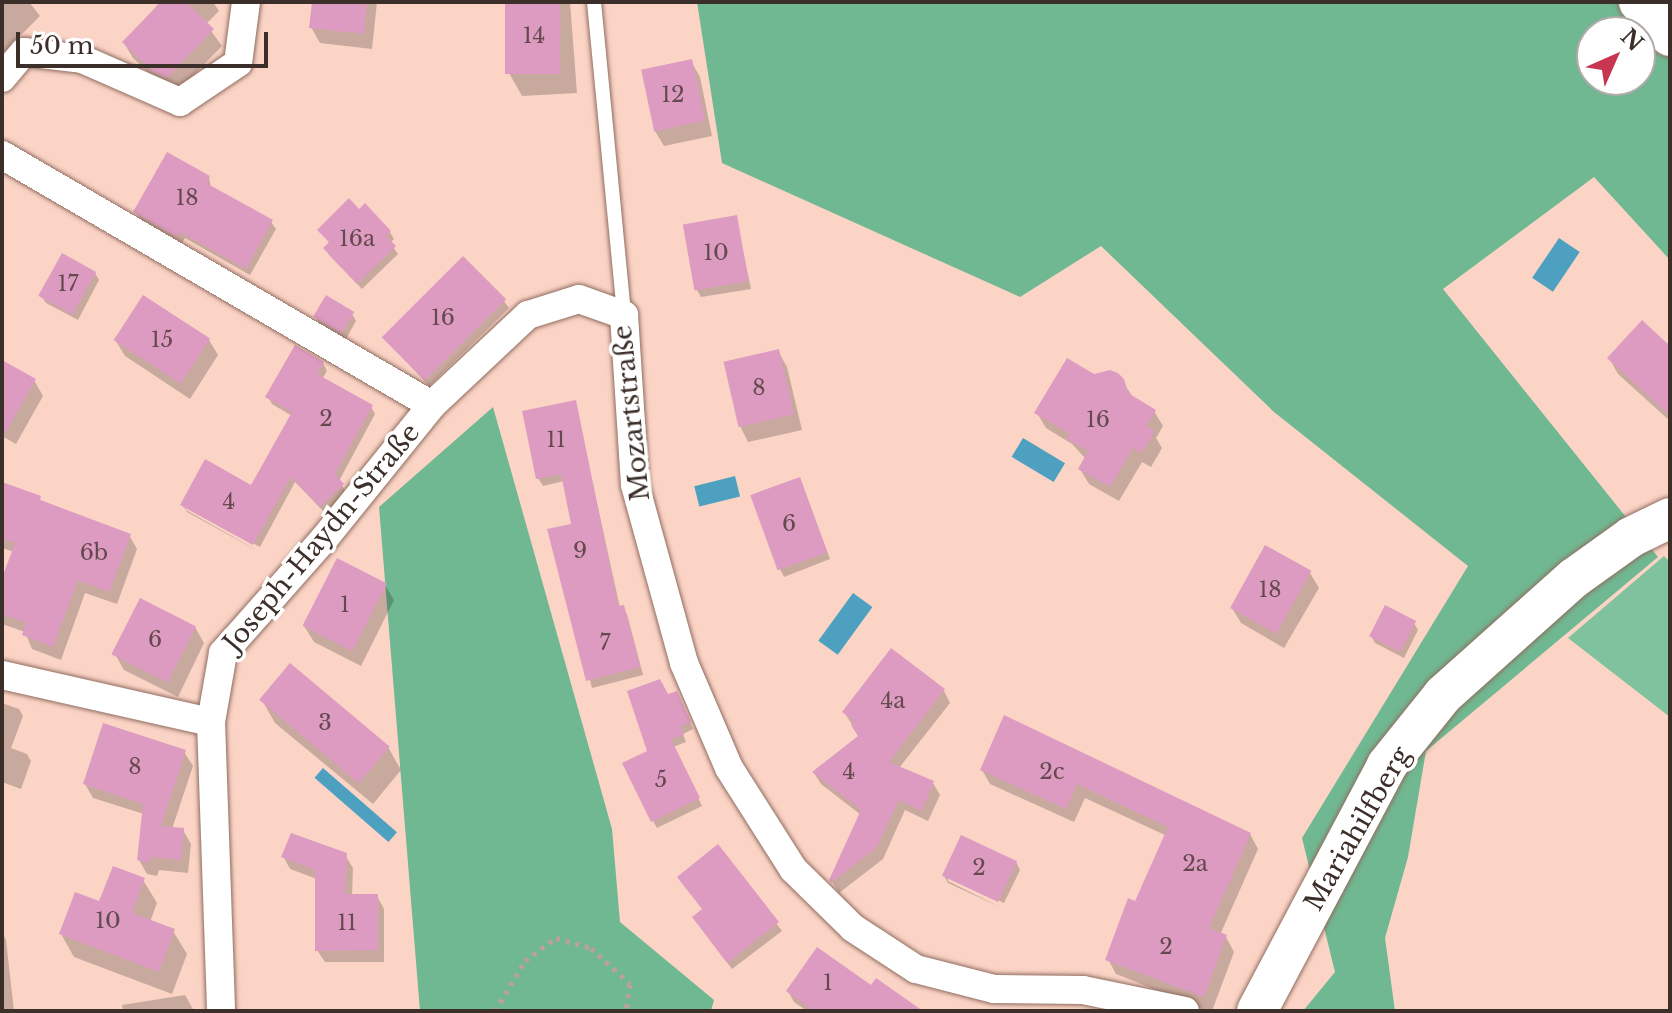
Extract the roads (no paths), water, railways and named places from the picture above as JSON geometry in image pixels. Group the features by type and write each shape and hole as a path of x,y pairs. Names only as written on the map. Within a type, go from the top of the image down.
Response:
{"main road":[{"path":"1639,2 1670,36"},
{"name":"Mariahilfberg","path":"1257,1011 1387,765 1443,695 1503,638 1574,578 1631,537 1670,518"}],"street":[{"path":"2,78 24,52 82,59 180,102 238,63 246,2"},
{"path":"2,155 432,405"},
{"name":"Mozartstraße","path":"432,405 528,315 579,299 624,315 635,485 684,663 729,768 793,869 853,928 916,969 994,989 1083,990 1185,1011"},
{"name":"Joseph-Haydn-Straße","path":"221,1011 211,722 223,653 324,539 432,405"},
{"path":"2,675 211,722"}],"lane":[{"path":"594,2 624,315"}],"water":[{"path":"1559,238 1580,252 1553,292 1532,278"},
{"path":"1023,438 1065,463 1054,482 1012,457"},
{"path":"735,476 740,496 699,507 694,486"},
{"path":"853,593 872,607 838,655 818,641"},
{"path":"323,768 397,832 388,842 314,778"}]}
